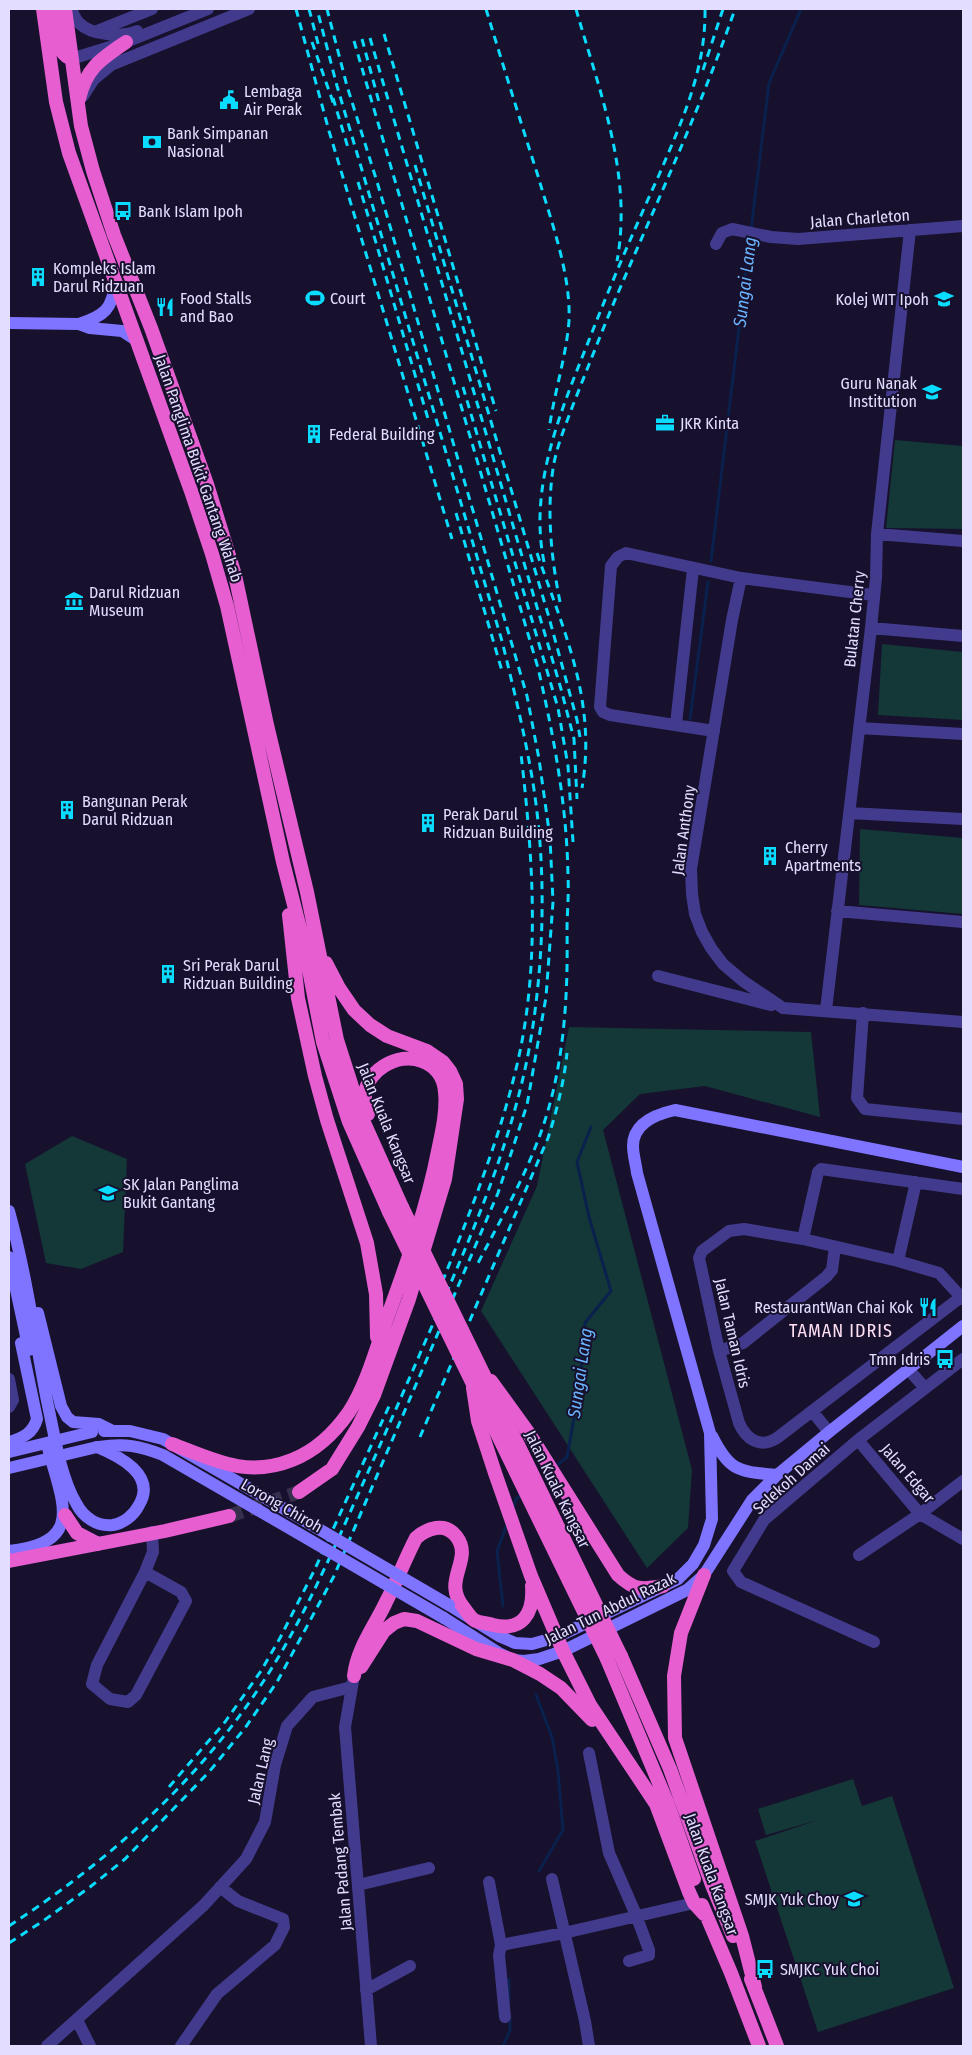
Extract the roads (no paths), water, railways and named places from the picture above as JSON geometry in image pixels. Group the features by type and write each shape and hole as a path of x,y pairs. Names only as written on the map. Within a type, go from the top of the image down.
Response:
{"highway":[{"name":"Jalan Panglima Bukit Gantang Wahab","path":"43,9 51,72 62,130 115,282 192,491 219,579 283,862 304,944"},
{"path":"53,9 60,48 66,57 72,59"},
{"name":"Jalan Panglima Bukit Gantang Wahab","path":"65,9 77,105 86,150 219,521 235,576 267,725 319,945"},
{"path":"77,105 82,86 94,65 126,42"},
{"path":"283,862 298,998 327,1120 367,1243 376,1294 377,1346"},
{"name":"Jalan Kuala Kangsar","path":"304,944 326,1051 349,1122 389,1212 607,1659 667,1802 704,1914 731,1973 759,2046"},
{"path":"299,1492 332,1469 358,1427 374,1395 409,1299 445,1179 457,1099 456,1084 443,1062 427,1051 387,1036 370,1025 354,1010 339,988 319,945"},
{"name":"Jalan Kuala Kangsar","path":"319,945 327,998 337,1040 360,1113 402,1207 621,1656 670,1769 712,1885 755,1987 777,2046"},
{"path":"172,1444 231,1466 249,1469 263,1468 292,1460 313,1449 333,1432 348,1412 361,1388 377,1346 430,1193 444,1126 446,1093 444,1083 438,1072 430,1064 418,1059 406,1058 391,1061 378,1070 369,1083 364,1098 380,1160"},
{"path":"478,1362 528,1432 618,1575 629,1586 645,1589 662,1586"},
{"path":"473,1384 478,1421 531,1576 562,1651 590,1705 656,1804 694,1903 704,1914"},
{"path":"65,1515 77,1532 98,1544"},
{"path":"9,1561 228,1516"},
{"path":"353,1681 355,1664 371,1629 386,1604 416,1538 424,1531 434,1527 450,1531 456,1536 462,1559 454,1586 456,1596 474,1620 501,1627 519,1623 531,1610 533,1599 531,1576"},
{"path":"704,1575 681,1633 674,1676 676,1738 742,1936 755,1987"},
{"path":"353,1681 384,1631 394,1623 404,1619 417,1621 476,1648 513,1660 540,1674 560,1688 612,1740"}],"main road":[{"path":"78,324 99,317 105,311 114,296 115,282"},
{"path":"9,322 78,324 90,328 122,331 136,340"},
{"path":"777,1476 752,1473 734,1466 723,1457 710,1433 637,1174 633,1144 644,1121 658,1113 675,1110 963,1167"},
{"path":"9,1211 15,1256 43,1413 44,1431 65,1515 58,1534 48,1542 40,1546 9,1552"},
{"path":"15,1256 40,1321 60,1406 73,1422 99,1424 111,1430"},
{"path":"15,1256 53,1433 70,1492 77,1506 89,1519 101,1525 121,1523 130,1517 141,1502 143,1495 142,1482 139,1475 124,1460 97,1447"},
{"path":"9,1287 37,1419 34,1428 27,1435 9,1442"},
{"name":"Jalan Tun Abdul Razak","path":"513,1660 539,1659 562,1651 664,1603 687,1590 704,1575 752,1500 777,1476 829,1432 963,1326"},
{"path":"9,1452 92,1432 111,1430"},
{"name":"Lorong Chiroh","path":"111,1430 146,1434 172,1444 449,1605"},
{"path":"662,1586 678,1579 694,1564 704,1544 712,1519 710,1433"},
{"name":"Lorong Chiroh","path":"9,1468 97,1447 119,1444 149,1450 170,1459 513,1660"},
{"name":"Jalan Tun Abdul Razak","path":"449,1605 499,1636 515,1643 532,1644 557,1637 662,1586"}],"street":[{"path":"71,9 79,23 97,31 122,34 155,27 208,9"},
{"path":"97,31 152,9"},
{"path":"72,59 126,42 193,9"},
{"path":"77,105 94,79 111,65 250,9"},
{"name":"Jalan Charleton","path":"716,244 722,233 732,229 777,238 798,239 963,226"},
{"name":"Bulatan Cherry","path":"826,1010 871,628 877,534 910,230"},
{"path":"877,534 963,541"},
{"path":"714,731 610,715 600,707 611,566 618,557 626,553 741,578 874,595"},
{"path":"676,724 693,569"},
{"name":"Jalan Anthony","path":"741,578 732,620 692,869 692,894 695,914 702,932 723,964 743,981 783,1008"},
{"path":"871,628 963,636"},
{"path":"859,728 963,734"},
{"path":"849,813 963,819"},
{"path":"837,911 963,922"},
{"path":"658,976 783,1008 963,1022"},
{"path":"863,1013 858,1098 860,1105 865,1109 963,1119"},
{"path":"803,1239 818,1172 821,1169 826,1168 963,1189"},
{"path":"898,1261 916,1182"},
{"name":"Jalan Taman Idris","path":"736,1229 803,1239 836,1247 898,1261 939,1273 963,1297 772,1441 762,1444 752,1441 744,1433 739,1423 719,1351 700,1266 699,1258 702,1251 729,1231 736,1229"},
{"path":"719,1351 743,1343 826,1277 832,1270 836,1247"},
{"name":"Selekoh Damai","path":"874,1642 740,1582 734,1571 764,1520 858,1440 963,1359"},
{"path":"908,1369 925,1388"},
{"path":"9,1379 13,1400 9,1407"},
{"path":"812,1411 829,1432"},
{"name":"Jalan Edgar","path":"858,1440 920,1514 963,1539"},
{"path":"860,1555 920,1514 963,1481"},
{"path":"145,1572 180,1592 186,1601 136,1696 128,1702 110,1699 92,1684 97,1665 145,1572 153,1552 152,1532"},
{"name":"Jalan Padang Tembak","path":"353,1681 345,1726 371,2046"},
{"name":"Jalan Lang","path":"47,2046 203,1906 246,1859 265,1822 275,1765 287,1726 313,1697 353,1681"},
{"path":"589,1753 609,1852 636,1915 649,1955 629,1961"},
{"path":"358,1885 430,1868"},
{"path":"552,1879 589,2046"},
{"path":"489,1882 501,1946 499,1955 505,2017"},
{"path":"181,2046 217,1994 275,1946 284,1928 282,1919 238,1901 220,1888"},
{"path":"501,1946 694,1903"},
{"path":"366,1990 410,1966"},
{"path":"77,2020 90,2046"}],"waterway":[{"name":"Sungai Lang","path":"751,230 769,83 801,9"},
{"name":"Sungai Lang","path":"711,561 750,236"},
{"name":"Sungai Lang","path":"690,719 708,582"},
{"name":"Sungai Lang","path":"555,1467 567,1457 580,1385 585,1323 611,1291 589,1217 577,1162 591,1127"},
{"name":"Sungai Lang","path":"513,1508 516,1499 523,1493"},
{"name":"Sungai Lang","path":"503,1606 497,1551 507,1524"},
{"name":"Sungai Lang","path":"536,1695 552,1737 558,1771 563,1830 539,1871"},
{"name":"Sungai Lang","path":"509,1979 509,2000"},
{"name":"Sungai Lang","path":"503,2046 510,2030 510,2018"}],"tunnel":[{"path":"229,1516 299,1492"}],"railway":[{"path":"296,9 329,131 452,539"},
{"path":"309,9 319,47"},
{"path":"9,1926 81,1875 115,1848 179,1788 236,1721 286,1645 338,1539 472,1233 514,1113 532,1032 539,969 542,872 537,808 525,743 502,641 337,86 317,9"},
{"path":"9,1943 90,1887 125,1859 209,1772 245,1728 277,1682 334,1576 498,1193 527,1105 546,997 553,902 550,838 539,759 527,696 378,185 347,86 327,9"},
{"path":"486,9 554,229 567,285 569,321 549,430"},
{"path":"576,9 603,102 617,165 621,197 621,229 617,261"},
{"path":"544,562 540,533 541,504 544,475 551,446 570,389 599,315 684,115 697,74 704,31 705,9"},
{"path":"703,70 723,9"},
{"path":"560,602 552,550 550,497 554,463 562,434 607,319 692,122 735,9"},
{"path":"384,34 496,411"},
{"path":"370,38 561,689 574,739 577,799"},
{"path":"362,39 379,102"},
{"path":"354,41 538,668 554,746 565,824 568,884 567,975 559,1064 549,1107 535,1148 477,1265"},
{"path":"312,42 334,105"},
{"path":"333,98 349,151"},
{"path":"415,165 548,614 580,737"},
{"path":"358,182 429,422"},
{"path":"463,387 558,708 568,766 573,842"},
{"path":"456,513 502,671"},
{"path":"537,553 567,639 581,696 585,726 582,788"},
{"path":"432,1308 499,1130 516,1069 524,1030 532,952 532,912 529,833 521,754"},
{"path":"420,1437 548,1138 560,1096 567,1053"},
{"path":"169,1787 225,1722 261,1671 314,1571 391,1402"}],"place":[{"name":"Lembaga Air Perak","path":"229,100"},
{"name":"Bank Simpanan Nasional","path":"152,142"},
{"name":"Bank Islam Ipoh","path":"123,211"},
{"name":"Kompleks Islam Darul Ridzuan","path":"38,277"},
{"name":"Court","path":"315,298"},
{"name":"Kolej WIT Ipoh","path":"944,299"},
{"name":"Food Stalls and Bao","path":"165,307"},
{"name":"Guru Nanak Institution","path":"932,392"},
{"name":"JKR Kinta","path":"665,423"},
{"name":"Federal Building","path":"314,434"},
{"name":"Darul Ridzuan Museum","path":"74,601"},
{"name":"Bangunan Perak Darul Ridzuan","path":"67,810"},
{"name":"Perak Darul Ridzuan Building","path":"428,823"},
{"name":"Cherry Apartments","path":"770,856"},
{"name":"Sri Perak Darul Ridzuan Building","path":"168,974"},
{"name":"SK Jalan Panglima Bukit Gantang","path":"108,1193"},
{"name":"RestaurantWan Chai Kok","path":"928,1307"},
{"name":"Tmn Idris","path":"945,1359"},
{"name":"SMJK Yuk Choy","path":"854,1899"},
{"name":"SMJKC Yuk Choi","path":"765,1969"}],"district":[{"name":"TAMAN IDRIS","path":"841,1331"}]}
